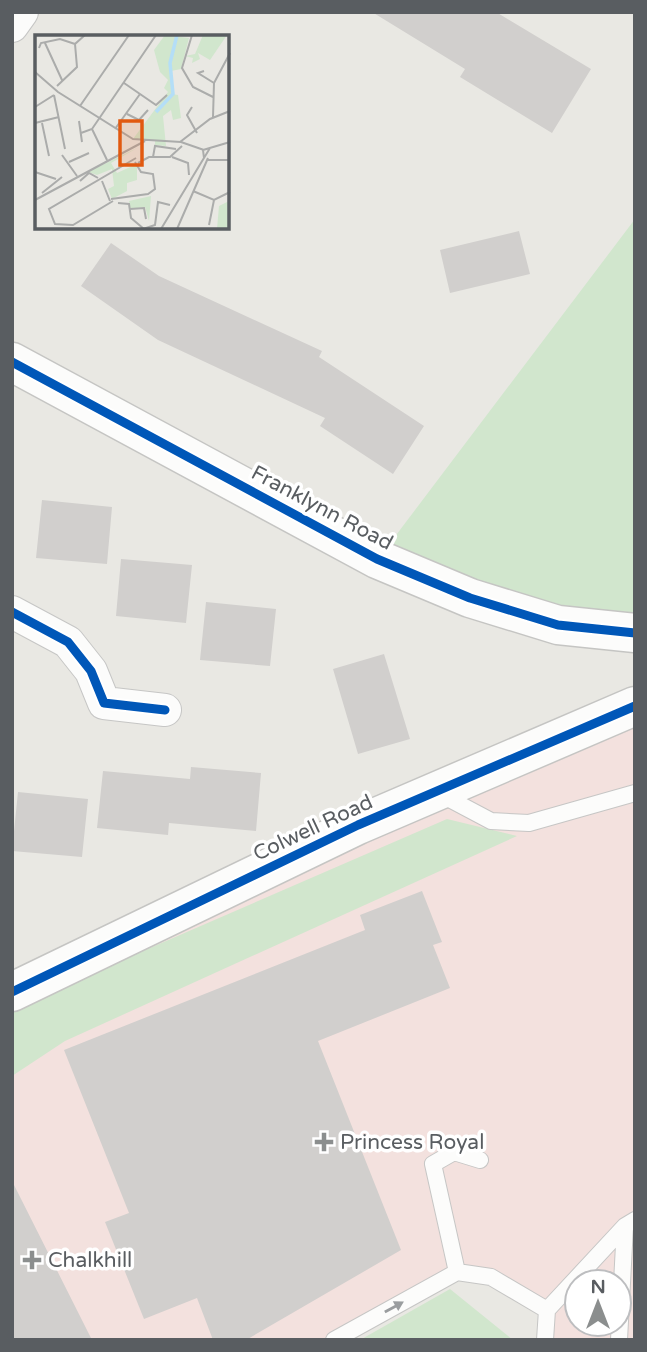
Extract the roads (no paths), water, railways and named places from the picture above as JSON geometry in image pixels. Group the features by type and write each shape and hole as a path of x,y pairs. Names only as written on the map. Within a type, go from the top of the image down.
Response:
{"street":[{"path":"12,26 22,12"},
{"name":"Franklynn Road","path":"12,362 377,559 470,598 558,625 635,633"},
{"path":"12,612 68,642 91,671 104,703 165,710"},
{"name":"Colwell Road","path":"12,992 358,825 635,706"}],"lane":[{"path":"435,792 491,821 529,823 635,793"},
{"path":"457,1272 433,1164 454,1152 480,1160"},
{"path":"545,1340 547,1310 630,1223"},
{"path":"619,1340 630,1223"},
{"path":"334,1340 457,1272 491,1277 547,1310"}],"place":[{"name":"Princess Royal","path":"324,1142"},
{"name":"Chalkhill","path":"32,1260"}]}
